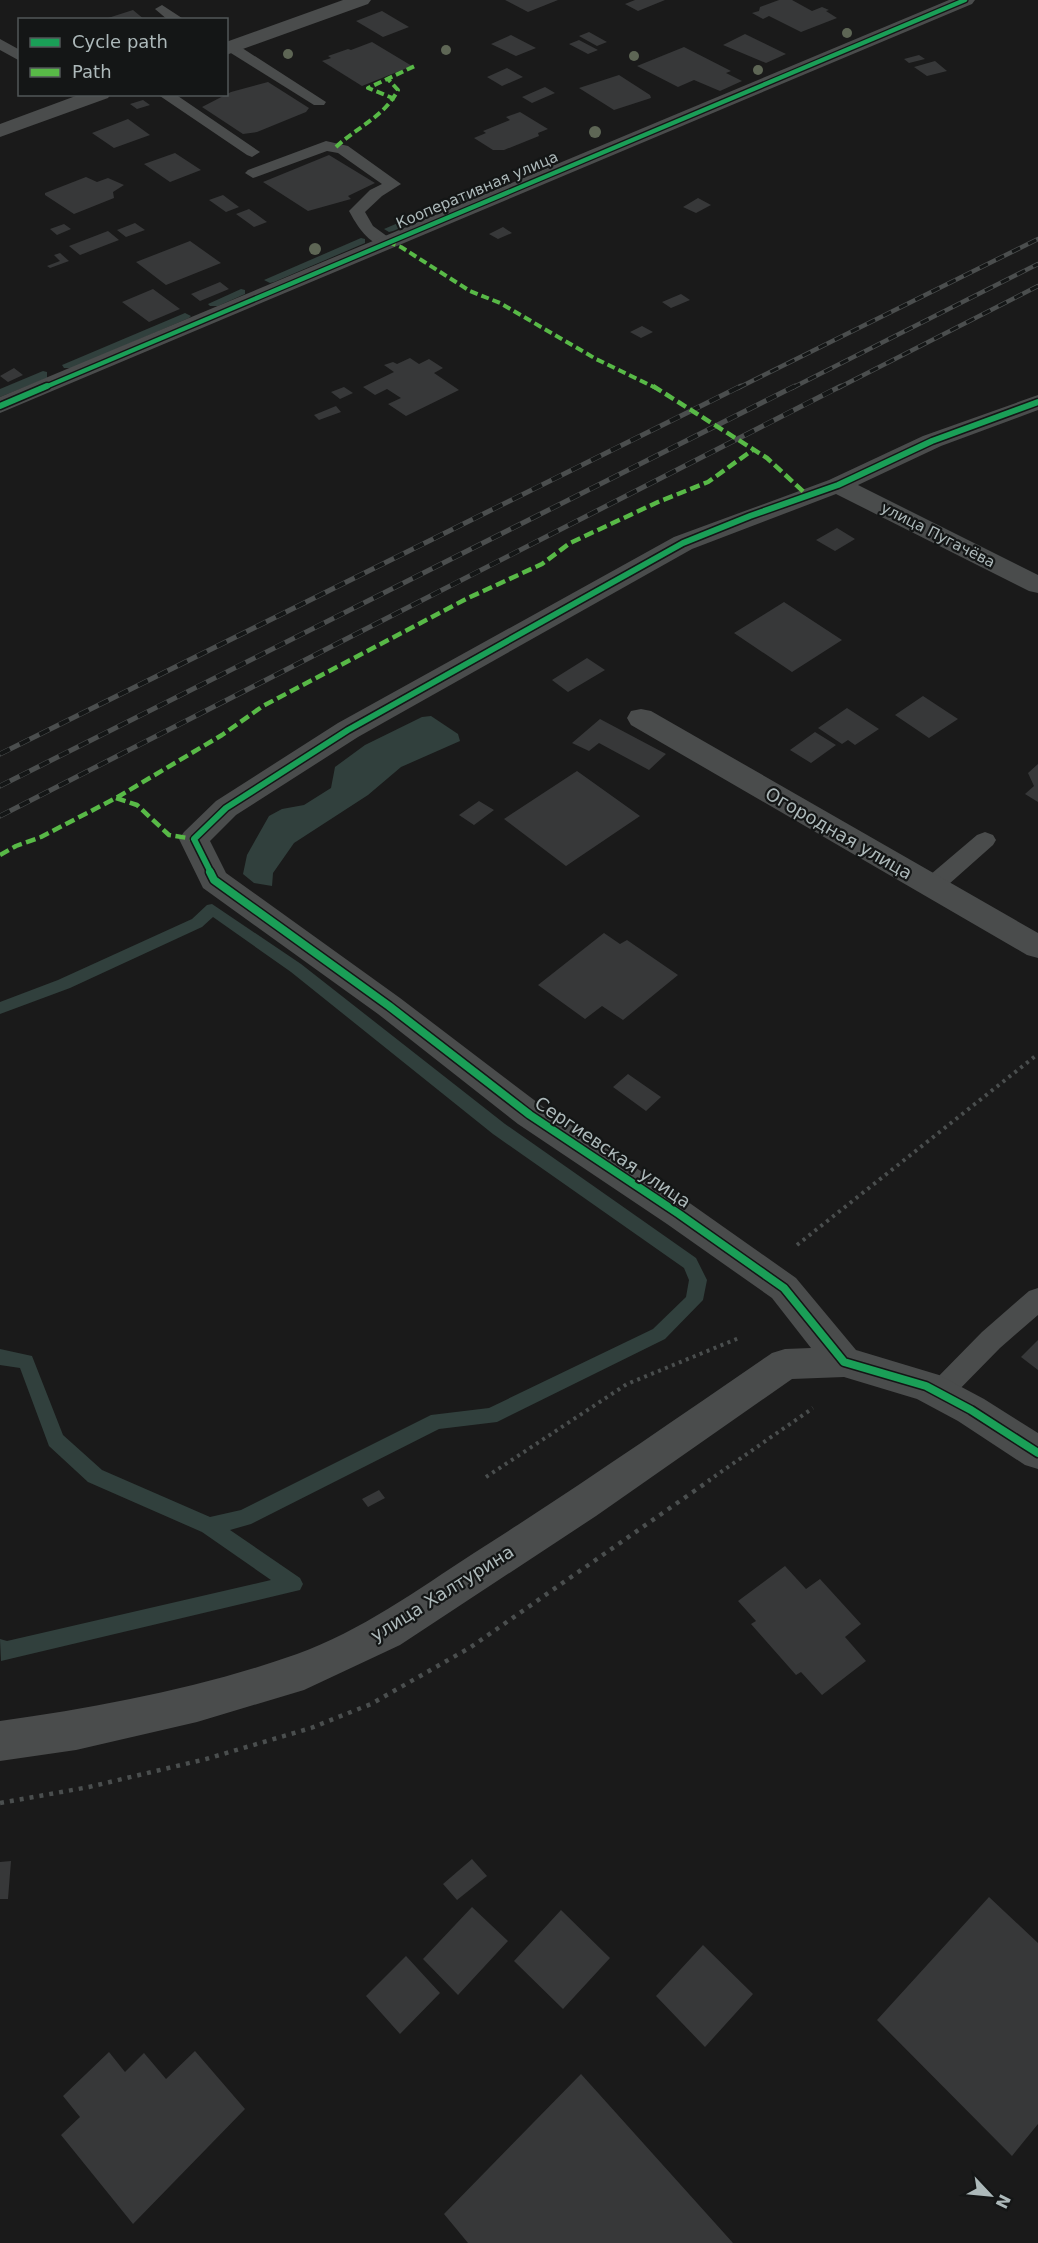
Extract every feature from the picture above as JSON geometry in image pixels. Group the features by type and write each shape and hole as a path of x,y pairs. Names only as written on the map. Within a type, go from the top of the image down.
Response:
{"street":[{"path":"229,48 361,0"},
{"name":"Кооперативная улица","path":"0,406 964,0"},
{"path":"0,131 87,96"},
{"path":"838,485 932,441 1038,402"},
{"name":"улица Пугачёва","path":"838,485 1038,585"},
{"name":"Сергиевская улица","path":"838,485 750,516 662,555 348,730 226,808 194,839 214,880 389,1006 530,1115 679,1214 784,1288 844,1362"},
{"name":"Огородная улица","path":"641,718 1038,947"},
{"path":"844,1362 926,1386 971,1410 1038,1453"},
{"name":"улица Халтурина","path":"0,1741 76,1730 197,1703 304,1671 386,1632 583,1504 785,1364 844,1362"}],"lane":[{"path":"162,9 175,18"},
{"path":"0,44 18,56"},
{"path":"229,48 319,102"},
{"path":"167,96 252,152"},
{"path":"253,173 326,146 343,149 393,184 376,193 357,211 368,229 387,242"},
{"path":"932,886 985,840"},
{"path":"939,1393 991,1340 1038,1299"}],"path":[{"path":"795,1247 1038,1054"},
{"path":"486,1477 627,1384 740,1337 760,1322 784,1288"}],"shaded area":[{"path":"431,716 458,734 460,741 401,767 368,795 294,843 273,873 272,886 254,883 243,874 247,855 269,816 282,809 304,805 331,788 335,767 365,745 422,717"}],"building":[{"path":"505,0 558,0 528,12"},
{"path":"635,0 665,0 638,11 625,4"},
{"path":"779,0 792,0 812,11 822,7 837,18 801,32 769,16 763,19 752,13 759,11 760,7"},
{"path":"133,10 143,18 108,18"},
{"path":"382,11 409,27 383,37 356,21"},
{"path":"589,32 607,42 597,46 579,36"},
{"path":"745,34 786,54 766,63 723,45"},
{"path":"511,35 536,48 516,56 491,44"},
{"path":"579,40 598,50 588,54 569,44"},
{"path":"372,42 412,66 362,86 322,61 331,58 328,56"},
{"path":"684,47 731,71 726,73 742,81 720,91 694,80 678,87 637,66"},
{"path":"919,55 925,59 909,63 904,59"},
{"path":"935,61 947,71 927,76 914,67"},
{"path":"507,68 523,77 502,86 487,77"},
{"path":"619,75 650,95 651,98 614,110 579,88"},
{"path":"268,82 309,108 306,112 257,132 243,134 202,107 223,96 228,96 231,92"},
{"path":"545,87 555,93 532,103 522,97"},
{"path":"143,100 150,105 137,109 130,104"},
{"path":"520,112 548,129 538,133 539,136 504,150 493,150 474,138 486,133 483,131 510,120 506,117"},
{"path":"128,119 150,135 114,148 92,133"},
{"path":"175,153 201,170 170,182 144,164"},
{"path":"329,155 375,183 348,196 351,199 308,211 263,182"},
{"path":"86,177 97,182 108,178 124,185 113,192 114,198 74,214 45,195 45,193"},
{"path":"223,195 239,207 226,212 209,200"},
{"path":"698,198 711,205 696,213 683,207"},
{"path":"249,209 267,222 254,227 236,214"},
{"path":"135,223 145,230 126,237 117,230"},
{"path":"64,224 71,229 57,235 50,229"},
{"path":"503,227 512,233 498,239 489,234"},
{"path":"108,231 119,240 80,255 69,246"},
{"path":"190,241 221,263 166,285 136,262"},
{"path":"60,253 69,261 50,268 47,266 60,261 54,255"},
{"path":"220,282 229,289 200,301 191,294"},
{"path":"153,289 180,309 149,322 122,302"},
{"path":"681,294 690,300 671,308 662,302"},
{"path":"642,326 653,332 641,338 630,332"},
{"path":"410,358 419,364 429,359 443,368 434,373 459,390 406,416 388,404 401,398 387,389 375,395 363,387 394,372 384,365 393,362 397,364"},
{"path":"14,368 23,375 8,382 0,376"},
{"path":"344,387 353,393 340,399 331,392"},
{"path":"336,406 341,412 319,420 314,415"},
{"path":"837,528 855,539 835,551 816,540"},
{"path":"784,602 842,640 792,672 734,633"},
{"path":"587,658 605,670 568,692 552,680"},
{"path":"923,696 958,719 929,738 895,715"},
{"path":"847,708 879,729 855,745 848,740 842,744 818,728"},
{"path":"600,719 666,754 649,770 599,743 589,751 572,743"},
{"path":"815,732 836,745 811,763 790,750"},
{"path":"1038,764 1038,802 1025,794 1034,786 1028,773"},
{"path":"577,771 640,816 566,866 504,819"},
{"path":"479,801 494,810 474,825 459,815"},
{"path":"604,933 620,944 627,940 678,975 623,1020 602,1006 585,1019 538,985"},
{"path":"628,1074 661,1097 646,1111 613,1087"},
{"path":"1038,1340 1038,1370 1021,1357"},
{"path":"379,1490 385,1498 368,1507 362,1499"},
{"path":"785,1566 806,1589 820,1579 861,1624 845,1637 866,1661 822,1695 801,1672 796,1675 751,1624 756,1621 738,1601"},
{"path":"472,1859 487,1876 457,1900 443,1884"},
{"path":"11,1861 8,1899 0,1899 0,1862"},
{"path":"989,1897 1038,1943 1038,2124 1012,2156 877,2020"},
{"path":"472,1907 508,1941 458,1995 423,1959"},
{"path":"561,1910 610,1958 563,2009 514,1961"},
{"path":"703,1945 753,1994 705,2047 656,1996"},
{"path":"406,1956 440,1993 400,2034 366,1996"},
{"path":"195,2051 245,2109 133,2224 61,2135 80,2117 63,2096 109,2052 125,2072 144,2053 166,2079"},
{"path":"581,2074 733,2243 468,2243 444,2214"}],"waterway":[{"path":"389,229 478,192"},
{"path":"270,280 361,241"},
{"path":"214,304 241,292"},
{"path":"68,365 185,316"},
{"path":"0,393 43,375"},
{"path":"0,1008 64,984 197,923 212,909 296,968 499,1129 690,1263 698,1280 694,1300 659,1334 491,1416 437,1421 244,1518 209,1526"},
{"path":"0,1357 26,1361 56,1440 95,1476 209,1526"},
{"path":"0,1648 1,1652 293,1584 209,1526"}],"railway":[{"path":"738,388 1038,239"},
{"path":"792,388 1038,264"},
{"path":"838,388 1038,286"},
{"path":"0,754 741,386"},
{"path":"0,786 795,386"},
{"path":"0,816 841,386"}],"marked path":[{"path":"395,99 368,88 417,65"},
{"path":"336,147 379,115 393,100 398,90 387,78"},
{"path":"388,242 401,247 470,291 500,303 596,359 665,392 767,458 807,495"},
{"path":"0,855 16,846 41,837 116,798 222,735 263,706 466,599 542,564 570,543 658,502 708,482 754,449"},
{"path":"116,798 137,805 169,835 194,839"}],"cycle path":[{"path":"0,406 965,0"},
{"path":"1038,402 932,441 838,485 750,516 683,543 348,730 226,808 194,839 214,880 389,1006 530,1115 679,1214 784,1288 844,1362 926,1386 971,1410 1038,1453"}]}
